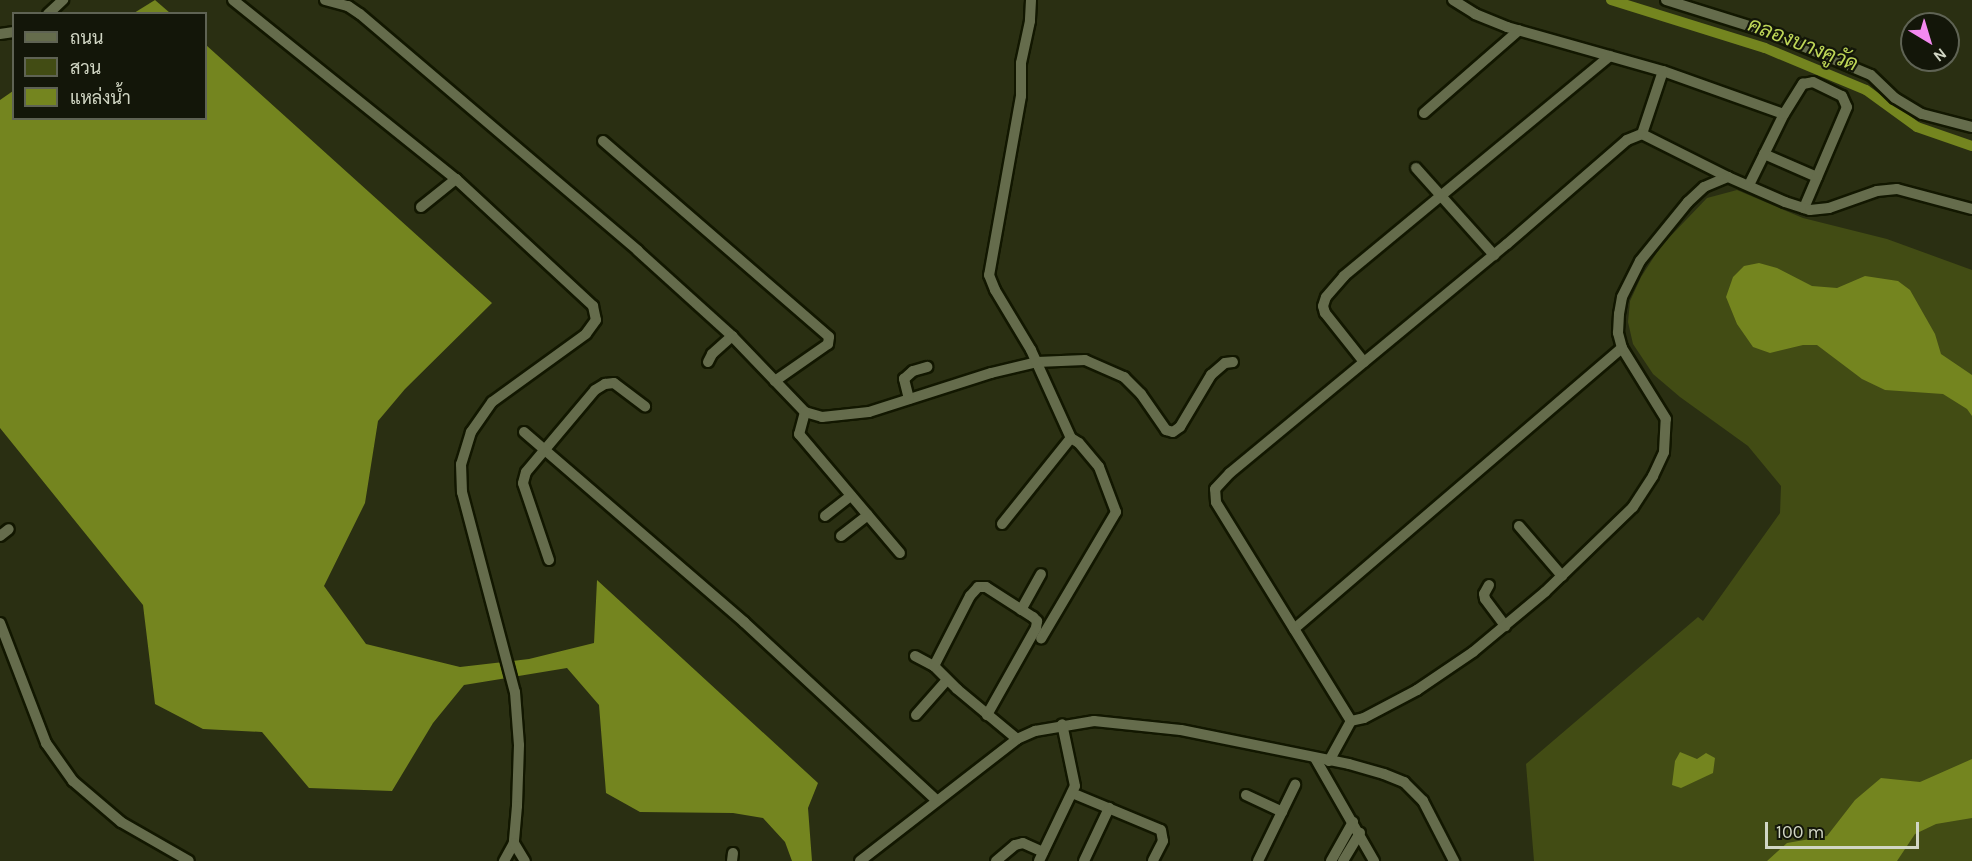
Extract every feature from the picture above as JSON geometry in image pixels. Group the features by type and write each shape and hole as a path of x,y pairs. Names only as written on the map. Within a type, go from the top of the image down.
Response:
{"street":[{"path":"50,12 63,0"},
{"path":"233,0 456,179 592,306 596,320 586,334 492,402 471,432 461,464 462,492 507,653 515,692 519,746 514,843 504,861"},
{"path":"325,0 348,6 360,14 638,251 732,336 805,412 822,417 868,412 1040,362 1085,360 1124,377 1141,394 1166,430 1173,432 1180,427 1211,375 1225,363 1233,362"},
{"path":"1031,0 1030,21 1021,63 1021,96 989,275 994,290 1040,362 1071,438 1079,443 1099,466 1116,512 1041,639"},
{"path":"1453,0 1475,14 1519,30 1663,71 1784,114"},
{"path":"1666,0 1771,33 1871,75 1895,98 1922,114 1972,127"},
{"path":"1424,113 1519,30"},
{"path":"1365,362 1325,313 1323,306 1326,297 1344,276 1610,56"},
{"path":"1642,134 1663,71"},
{"path":"1749,185 1784,114 1803,84 1808,82 1845,99 1847,107 1804,208"},
{"path":"1352,721 1216,502 1215,489 1230,472 1494,255 1627,140 1642,134 1728,177 1804,208 1829,208 1877,191 1898,189 1972,209"},
{"path":"603,141 829,337 828,344 775,381"},
{"path":"1764,154 1817,177"},
{"path":"1416,168 1494,255"},
{"path":"1329,760 1352,721 1364,718 1417,690 1473,652 1562,576 1633,507 1653,477 1664,452 1666,418 1622,348 1618,333 1622,297 1640,261 1688,202 1704,187 1728,177"},
{"path":"421,207 456,179"},
{"path":"708,362 712,354 732,336"},
{"path":"1294,628 1622,348"},
{"path":"909,399 904,379 914,371 927,367"},
{"path":"549,560 523,483 526,472 595,390 605,384 614,383 645,406"},
{"path":"805,412 800,434 900,554"},
{"path":"524,432 744,622 936,800"},
{"path":"1002,524 1071,438"},
{"path":"825,516 851,496"},
{"path":"841,536 868,515"},
{"path":"1519,526 1562,576"},
{"path":"1021,610 1041,574"},
{"path":"1489,585 1484,594 1485,599 1505,626"},
{"path":"934,666 970,596 978,587 986,587 1033,617 1038,624 987,715"},
{"path":"0,623 2,637 46,743 73,781 121,822 189,861"},
{"path":"915,656 934,666 946,680 1017,739"},
{"path":"916,715 946,680"},
{"path":"860,861 1017,739 1035,731 1062,724 1094,721 1181,730 1329,760 1384,774 1414,790 1423,801 1454,861"},
{"path":"996,861 1015,845 1023,843 1041,856 1073,789 1072,761 1062,724"},
{"path":"1315,758 1374,861"},
{"path":"1258,861 1295,785"},
{"path":"1073,789 1109,808 1161,830 1164,836 1153,861"},
{"path":"1246,795 1282,812"},
{"path":"1084,861 1109,808"},
{"path":"1335,861 1353,822"},
{"path":"1335,861 1360,834"},
{"path":"514,843 525,861"}],"green space":[{"path":"1737,190 1803,218 1887,239 1972,270 1972,861 1534,861 1526,764 1698,617 1703,621 1780,513 1781,486 1748,446 1680,397 1653,374 1633,344 1628,322 1630,301 1641,277 1661,246 1707,198"}],"water":[{"path":"155,0 169,12 136,12"},
{"path":"207,46 492,303 405,389 378,421 365,503 324,586 366,644 460,667 529,659 594,643 597,580 818,783 808,808 812,861 792,861 785,842 763,818 733,813 640,812 606,793 599,705 567,668 464,685 433,723 392,791 309,788 262,732 203,729 155,704 143,605 0,428 0,100 12,92 12,120 207,120"},
{"path":"1759,263 1777,268 1812,286 1837,288 1865,276 1898,281 1910,290 1935,334 1941,354 1972,375 1972,416 1967,409 1943,394 1885,390 1862,379 1817,345 1803,345 1770,353 1753,347 1737,324 1726,297 1733,277 1744,266"},
{"path":"1680,752 1697,759 1706,753 1715,758 1713,773 1681,788 1672,785 1675,761"},
{"path":"1972,759 1972,818 1936,824 1915,834 1897,861 1767,861 1787,843 1827,836 1855,800 1881,778 1920,782"}],"waterway":[{"name":"คลองบางคูวัด","path":"1611,0 1765,48 1866,90 1917,127 1972,146"}]}
